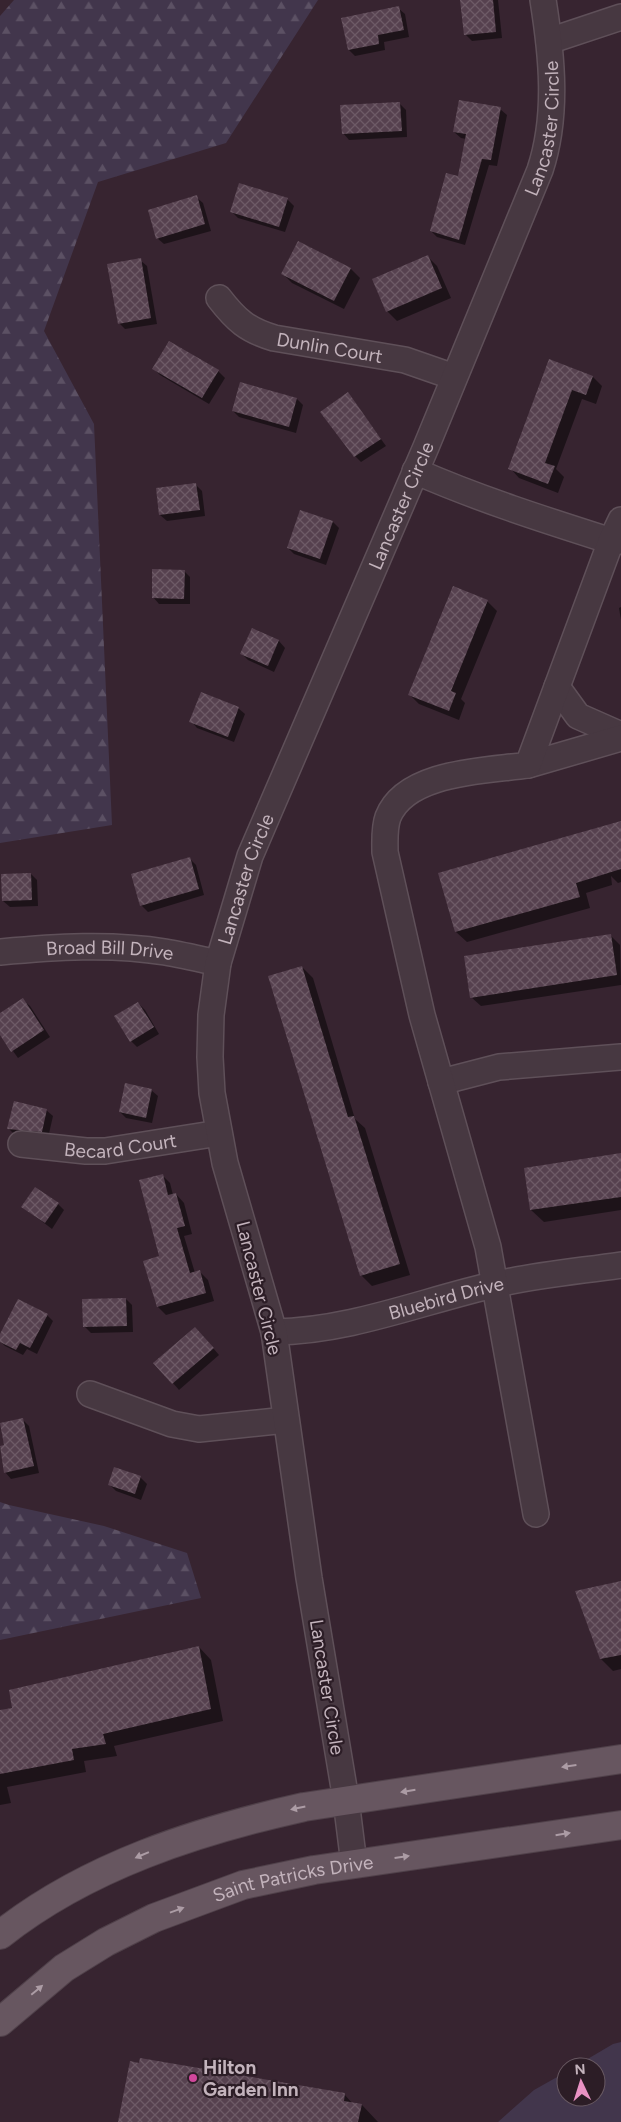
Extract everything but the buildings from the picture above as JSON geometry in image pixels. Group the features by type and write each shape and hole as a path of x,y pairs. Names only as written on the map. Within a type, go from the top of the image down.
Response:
{"main road":[{"path":"0,1935 65,1891 148,1852 259,1817 346,1800 621,1759"},
{"name":"Saint Patricks Drive","path":"0,2022 64,1968 106,1942 154,1918 243,1886 314,1870 621,1825"}],"street":[{"name":"Lancaster Circle","path":"354,1864 346,1800 309,1578 274,1332 225,1163 212,1094 210,1057 211,1014 218,963 250,856 415,471 546,154 551,119 549,41 543,0"},
{"path":"549,41 621,18"},
{"name":"Dunlin Court","path":"219,298 238,320 248,328 261,334 274,338 404,360 454,377"},
{"path":"415,471 460,491 618,534 528,765"},
{"path":"557,687 578,716 621,737"},
{"path":"536,1514 488,1243 422,1014 385,852 385,831 388,817 402,797 438,778 528,765 621,737"},
{"name":"Broad Bill Drive","path":"0,952 56,947 104,948 164,952 218,963"},
{"path":"442,1082 499,1067 621,1057"},
{"name":"Becard Court","path":"21,1144 86,1151 106,1151 219,1133"},
{"name":"Bluebird Drive","path":"274,1332 296,1332 368,1319 496,1284 621,1264"},
{"path":"90,1394 172,1424 199,1429 286,1420"}],"green space":[{"path":"14,0 318,0 226,143 98,182 44,331 94,424 112,825 0,843 0,16"},
{"path":"0,1502 104,1526 187,1553 201,1598 0,1640"},
{"path":"621,2042 621,2122 498,2122 534,2090 556,2078 556,2107 606,2107 606,2057 591,2057 613,2044"}],"place":[{"name":"Hilton Garden Inn","path":"193,2078"}]}
